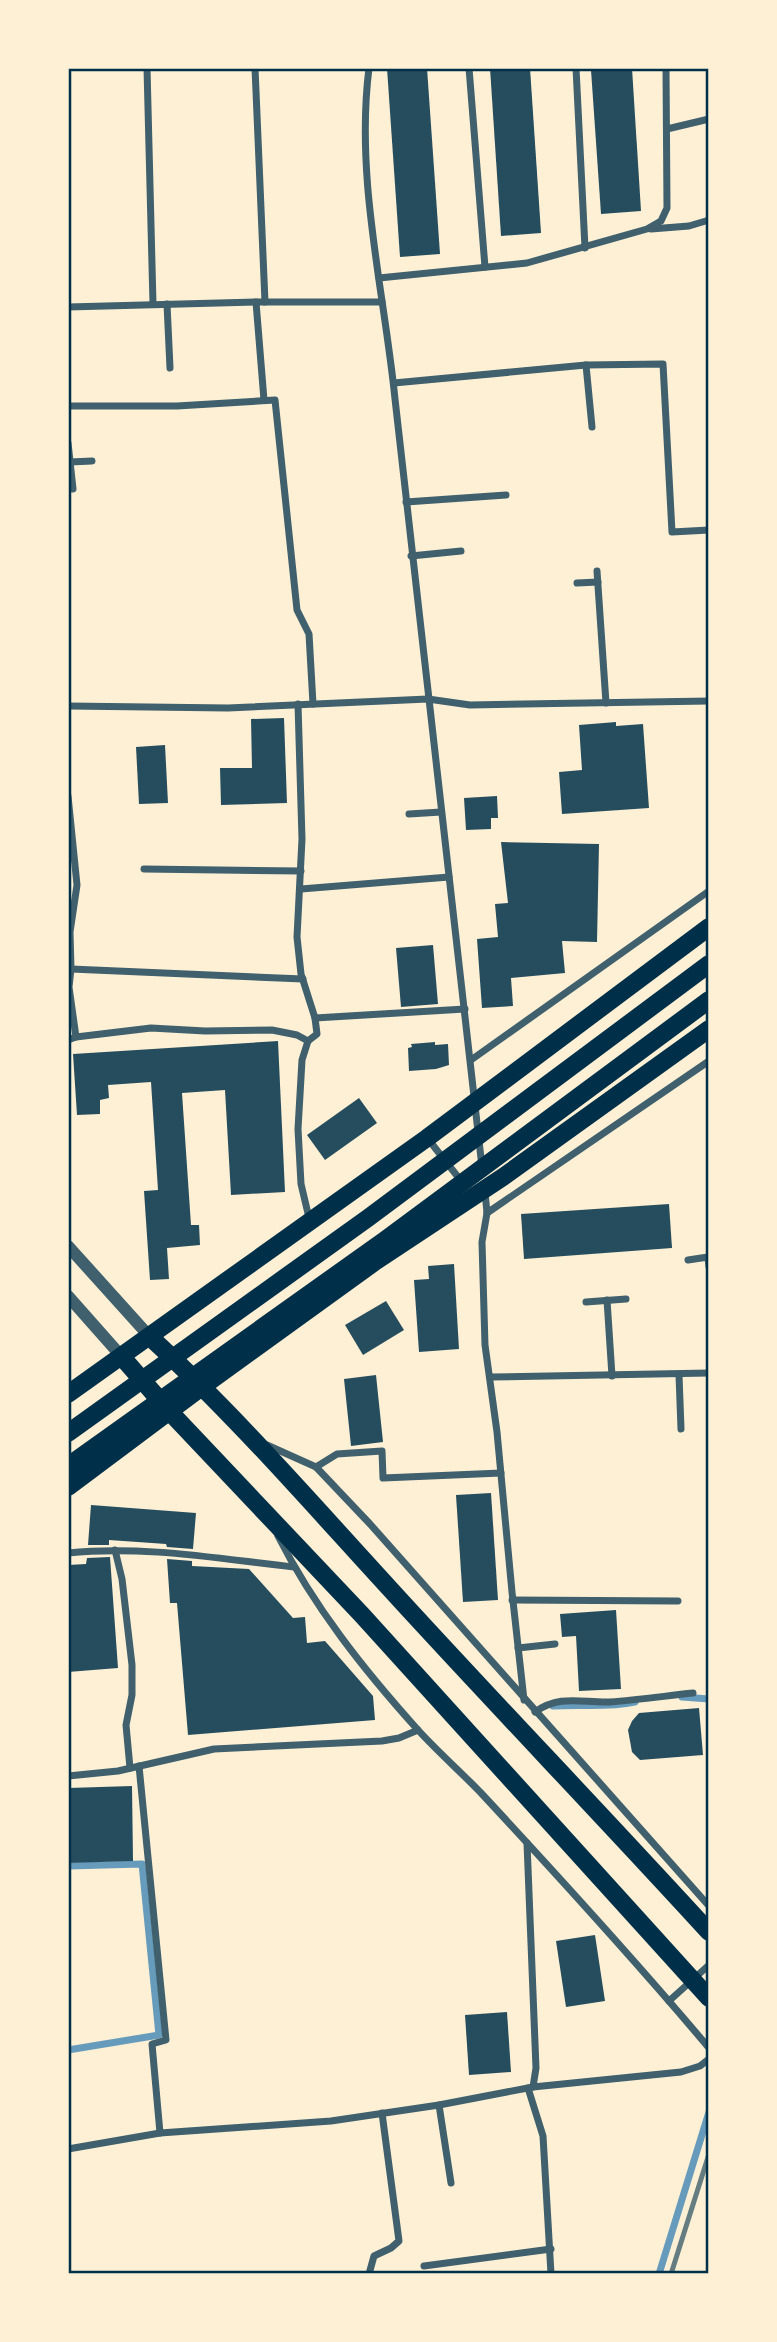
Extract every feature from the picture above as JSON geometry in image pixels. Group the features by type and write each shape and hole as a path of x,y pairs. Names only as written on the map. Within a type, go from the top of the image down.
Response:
{"highway":[{"path":"68,1394 428,1138 709,927"},
{"path":"68,1433 368,1218 709,964"},
{"path":"68,1466 396,1232 709,1000"},
{"path":"68,1487 376,1261 503,1177 709,1028"},
{"path":"150,1336 256,1441 709,1932"},
{"path":"122,1357 170,1412 362,1615 709,1998"}],"street":[{"path":"147,68 153,304"},
{"path":"255,68 264,400"},
{"path":"369,68 364,134 379,278 394,383 411,556 466,1009 475,1101 479,1193 486,1213 482,1242 485,1345 524,1700"},
{"path":"469,68 485,267"},
{"path":"576,68 585,248"},
{"path":"379,278 527,263 647,229 661,221 667,208 666,68"},
{"path":"667,130 709,120"},
{"path":"647,229 680,227 709,220"},
{"path":"68,307 382,302"},
{"path":"167,304 170,368"},
{"path":"394,383 586,365 663,364 673,533 709,530"},
{"path":"586,365 592,427"},
{"path":"68,406 177,406 275,400 297,610 309,634 313,704"},
{"path":"68,443 73,489"},
{"path":"70,462 92,461"},
{"path":"406,502 506,495"},
{"path":"411,556 461,551"},
{"path":"597,571 606,703"},
{"path":"577,583 598,582"},
{"path":"68,706 228,708 428,699 470,705 709,701"},
{"path":"298,705 301,871 298,937 303,979 317,1034 309,1041 302,1060 298,1129 301,1184 310,1222"},
{"path":"68,796 77,885 70,932 72,1038 151,1028 205,1031 272,1030 298,1035 309,1041"},
{"path":"409,814 441,811"},
{"path":"144,869 301,871"},
{"path":"301,889 449,877"},
{"path":"471,1060 709,891"},
{"path":"71,969 303,979"},
{"path":"315,1018 466,1009"},
{"path":"486,1213 709,1061"},
{"path":"428,1138 479,1193 486,1213"},
{"path":"68,1246 150,1336"},
{"path":"688,1260 708,1257 709,1266"},
{"path":"68,1296 122,1357"},
{"path":"586,1302 626,1299"},
{"path":"607,1300 612,1376"},
{"path":"490,1377 709,1373"},
{"path":"680,1374 681,1429"},
{"path":"256,1441 316,1467 370,1524 709,1906"},
{"path":"316,1467 337,1454 382,1451 383,1478 501,1473"},
{"path":"267,1514 294,1567 338,1635 418,1730 527,1842 709,2048"},
{"path":"68,1553 115,1550 294,1567"},
{"path":"115,1550 122,1579 132,1665 132,1695 126,1725 130,1768"},
{"path":"512,1600 678,1601"},
{"path":"518,1648 555,1644"},
{"path":"535,1712 545,1704 576,1699 607,1702 693,1693"},
{"path":"68,1776 130,1768 214,1749 382,1741 418,1730"},
{"path":"139,1766 166,2040 152,2044 160,2133"},
{"path":"527,1842 536,2068 530,2087 543,2136 551,2274"},
{"path":"669,2001 709,1965"},
{"path":"68,2149 160,2133 331,2121 439,2105 530,2087 681,2072 701,2066 709,2059"},
{"path":"439,2105 451,2183"},
{"path":"369,2274 374,2256 399,2241 382,2113"},
{"path":"424,2266 551,2249"}],"building":[{"path":"387,68 427,68 440,254 400,257"},
{"path":"490,68 530,68 541,233 501,236"},
{"path":"632,68 641,211 601,214 591,70"},
{"path":"284,718 287,803 221,805 220,768 252,768 251,719"},
{"path":"616,722 616,726 643,724 649,808 562,814 559,772 582,770 579,725"},
{"path":"165,745 168,803 139,804 136,747"},
{"path":"497,796 498,818 491,818 491,829 466,830 464,798"},
{"path":"501,842 599,844 597,942 562,941 565,973 511,978 513,1006 482,1008 477,939 498,937 495,904 508,903"},
{"path":"433,945 438,1004 401,1007 396,948"},
{"path":"278,1041 285,1192 231,1195 225,1090 182,1093 191,1225 199,1225 200,1245 167,1248 169,1279 150,1280 144,1191 158,1190 151,1082 108,1085 109,1098 100,1100 100,1114 77,1115 73,1054"},
{"path":"435,1042 435,1045 448,1044 449,1065 409,1071 408,1048 412,1047 411,1044"},
{"path":"359,1098 377,1123 325,1160 307,1135"},
{"path":"669,1204 672,1248 524,1259 521,1214"},
{"path":"454,1264 459,1349 419,1352 414,1280 429,1279 428,1266"},
{"path":"386,1301 404,1330 363,1355 345,1325"},
{"path":"376,1375 383,1442 351,1446 344,1379"},
{"path":"491,1493 498,1600 463,1602 456,1495"},
{"path":"91,1505 196,1513 193,1549 109,1540 109,1545 88,1545"},
{"path":"110,1557 118,1668 68,1672 68,1565 86,1564 87,1558"},
{"path":"167,1559 192,1561 192,1566 249,1569 293,1618 305,1617 307,1643 325,1641 373,1696 375,1720 188,1735 177,1603 170,1603"},
{"path":"616,1610 621,1689 579,1691 576,1636 562,1637 560,1614"},
{"path":"699,1708 703,1755 640,1760 632,1752 628,1730 639,1713"},
{"path":"132,1786 133,1861 68,1863 68,1788"},
{"path":"595,1935 605,2001 566,2007 556,1941"},
{"path":"507,2012 511,2072 469,2075 465,2015"}],"waterway":[{"path":"682,1697 709,1699"},
{"path":"553,1706 635,1702"},
{"path":"68,1866 142,1864 159,2035 68,2050"},
{"path":"659,2274 709,2112"}],"railway":[{"path":"671,2274 709,2154"}]}
